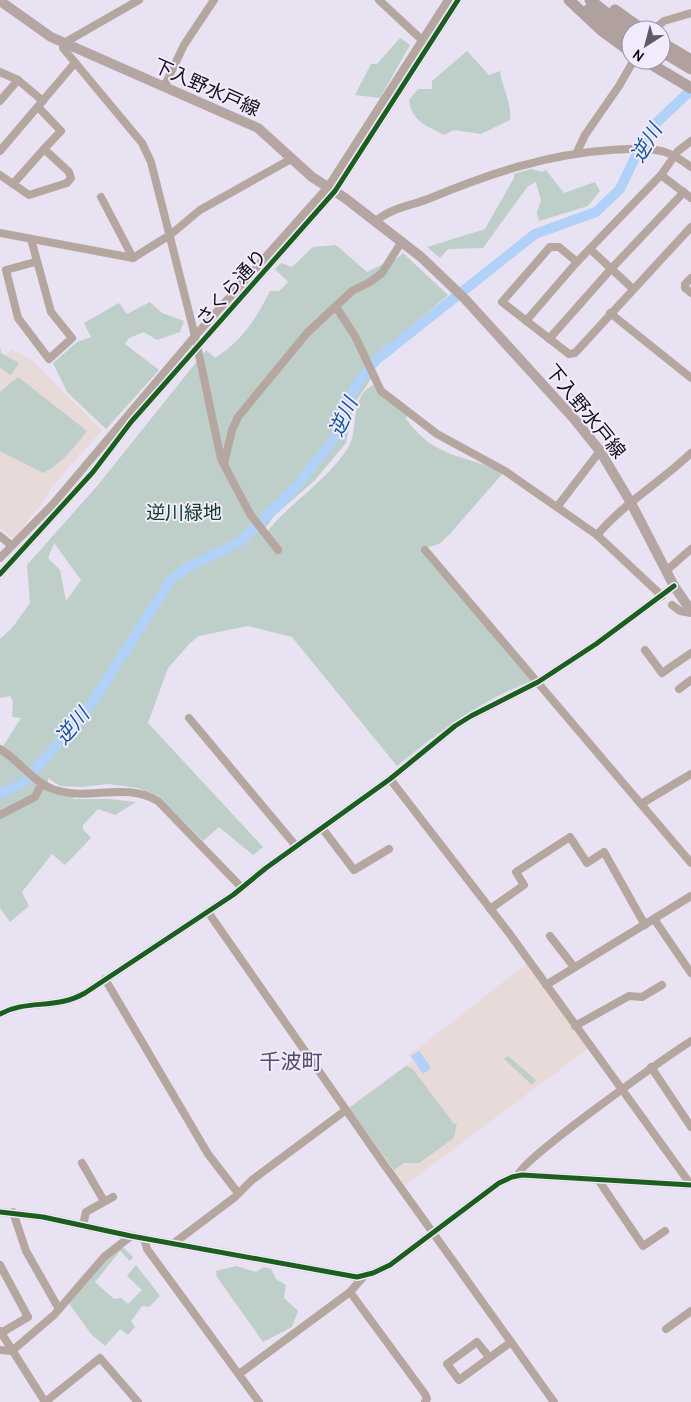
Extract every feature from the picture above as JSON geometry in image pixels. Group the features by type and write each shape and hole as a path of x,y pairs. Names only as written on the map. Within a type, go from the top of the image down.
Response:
{"highway":[{"path":"569,0 601,30 621,45"},
{"path":"579,0 621,34"},
{"path":"590,0 621,24"},
{"path":"602,0 629,20"},
{"path":"671,48 691,60"},
{"path":"671,57 691,69"},
{"path":"671,67 691,79"},
{"path":"661,70 691,88"}],"main road":[{"name":"下入野水戸線","path":"0,1 42,32 64,43 258,128 312,178 332,189 402,241 454,287 575,420 600,451 631,503 674,586 691,612"}],"street":[{"path":"139,0 64,43 63,48 74,64 142,143 150,162 195,336 220,459 252,518 278,550"},
{"path":"164,87 184,45 214,0"},
{"path":"379,0 422,40"},
{"name":"さくら通り","path":"0,558 54,504 195,336 332,189 448,0"},
{"name":"さくら通り","path":"0,574 93,472 131,422 197,348 332,189 458,0"},
{"path":"667,20 691,13"},
{"path":"0,151 74,64"},
{"path":"577,152 585,135 628,70"},
{"path":"0,72 18,80 61,131 14,184"},
{"path":"0,101 18,80"},
{"path":"526,321 577,262 661,175 674,156 691,141"},
{"path":"376,221 393,210 422,201 478,178 515,166 577,152 649,149 674,156 691,167"},
{"path":"0,175 29,195 67,183 71,178 69,172 44,150"},
{"path":"0,233 133,258 170,235 200,210 291,159"},
{"path":"661,175 691,198"},
{"path":"549,339 611,269 684,192"},
{"path":"102,198 133,258"},
{"path":"577,262 559,247 550,247 502,302 570,354 575,353 632,288 691,227"},
{"path":"31,239 51,312 72,338 49,359 18,318 6,270 36,262"},
{"path":"224,464 226,448 238,418 298,343 352,291 370,282 382,273 402,241"},
{"path":"590,249 632,288"},
{"path":"691,278 685,284 685,288 691,293"},
{"path":"336,307 355,336 372,376 381,391 437,434 505,470 597,535 662,596"},
{"path":"610,313 691,378"},
{"path":"558,507 600,451"},
{"path":"597,535 631,503 667,476 691,453"},
{"path":"0,536 12,545"},
{"path":"425,550 691,863"},
{"path":"666,571 691,550"},
{"path":"0,1014 15,1008 67,1002 105,980 208,912 390,779 471,716 538,682 596,644 674,586"},
{"path":"672,605 680,611 691,612"},
{"path":"645,650 662,673 691,653"},
{"path":"679,689 691,680"},
{"path":"189,718 296,846"},
{"path":"0,749 24,766 39,781 65,793 112,791 150,796 158,801 241,887"},
{"path":"641,804 691,774"},
{"path":"390,779 490,909 623,1089 691,1185"},
{"path":"0,815 35,797 39,781"},
{"path":"322,828 354,870 389,849"},
{"path":"490,909 524,885 516,872 570,837 587,863 604,852 645,925"},
{"path":"546,985 691,896"},
{"path":"208,912 554,1402"},
{"path":"654,919 691,973"},
{"path":"550,936 574,968"},
{"path":"105,980 208,1154 238,1193"},
{"path":"575,1026 629,996 642,997 662,985"},
{"path":"518,1175 522,1166 531,1159 651,1067 691,1041"},
{"path":"651,1067 691,1127"},
{"path":"174,1243 346,1110"},
{"path":"82,1163 104,1201"},
{"path":"239,1374 350,1292 364,1276 390,1265 499,1183 518,1175 691,1185"},
{"path":"599,1180 643,1246 665,1231"},
{"path":"83,1225 86,1212 113,1197"},
{"path":"0,1212 13,1212 131,1236 240,1254 334,1274 364,1276"},
{"path":"13,1212 26,1251 59,1309"},
{"path":"0,1350 12,1351 59,1309 104,1257 131,1236"},
{"path":"144,1238 147,1249 257,1401"},
{"path":"0,1265 28,1317 1,1332 45,1402 100,1358 138,1402"},
{"path":"350,1292 425,1394 427,1399 425,1402"},
{"path":"666,1329 691,1310"},
{"path":"489,1357 477,1342 447,1364 459,1380 511,1342"}],"shaded area":[{"path":"12,350 29,358 102,430 51,488 48,495 14,539 0,528 0,360"},
{"path":"527,964 589,1048 403,1187 347,1109 412,1061 409,1055"}],"green space":[{"path":"400,38 410,45 380,98 355,95 371,64 377,64"},
{"path":"467,51 489,75 500,71 510,108 510,120 481,134 454,130 444,135 417,118 413,113 409,100 418,89 432,89 432,81"},
{"path":"531,169 542,172 546,170 564,193 595,182 600,191 588,206 539,221 537,213 541,200 536,182 528,186 483,248 448,249 440,258 427,247 485,229 514,178 514,174"},
{"name":"逆川緑地","path":"336,245 367,272 383,264 388,266 403,253 448,295 365,366 371,379 354,404 346,443 314,481 274,516 264,530 281,548 267,532 341,458 352,439 357,405 365,390 373,385 379,392 407,413 406,419 428,442 451,454 503,473 449,535 439,544 423,549 532,681 478,707 444,729 397,766 292,637 248,626 199,636 190,643 168,668 148,723 263,847 253,855 219,827 203,841 159,796 138,788 108,784 82,787 60,786 48,778 48,791 73,797 73,799 109,799 136,802 115,815 98,809 83,825 83,829 91,838 65,865 52,854 22,892 29,906 10,922 0,908 0,751 21,718 12,717 13,701 10,696 0,698 0,639 12,628 30,603 27,565 98,485 206,350 215,358 225,351 247,329 270,291 279,291 288,282 275,269 281,263 292,267 313,247","holes":["54,543 81,580 66,601 60,570 48,558"]},
{"path":"150,302 162,313 184,321 180,332 157,340 144,332 129,338 125,344 159,370 106,429 67,392 53,363 77,342 91,337 84,323 119,303 127,314"},
{"path":"0,346 1,353 19,363 11,375 0,368"},
{"path":"18,377 87,431 62,460 43,473 0,451 0,392"},
{"path":"508,1056 536,1080 532,1085 504,1059"},
{"path":"406,1066 412,1068 454,1124 457,1123 454,1138 419,1163 404,1163 394,1170 349,1108"},
{"path":"123,1247 133,1257 130,1261 120,1251 95,1282 114,1299 121,1298 128,1304 142,1290 127,1276 136,1265 160,1296 149,1307 142,1306 131,1321 135,1327 128,1335 120,1329 105,1346 91,1334 68,1302 114,1252"},
{"path":"236,1266 256,1272 264,1267 271,1269 276,1279 286,1285 284,1298 298,1311 292,1327 263,1342 217,1277 216,1271"}],"water":[{"path":"419,1051 431,1068 423,1074 411,1056"}],"waterway":[{"name":"逆川","path":"0,794 23,783 71,729 94,700 170,581 186,568 240,542 295,488 335,438 351,394 376,360 535,234 596,212 620,189 642,143 654,125 691,90"}],"cycle path":[{"path":"0,574 93,472 131,422 335,191 458,0"},
{"path":"0,1014 10,1009 63,1001 85,993 233,895 266,868 390,779 455,726 538,682 596,644 674,586"},
{"path":"0,1212 43,1217 131,1236 357,1277 373,1273 390,1265 499,1183 512,1177 522,1175 691,1185"}],"district":[{"name":"千波町","path":"291,1062"}]}
